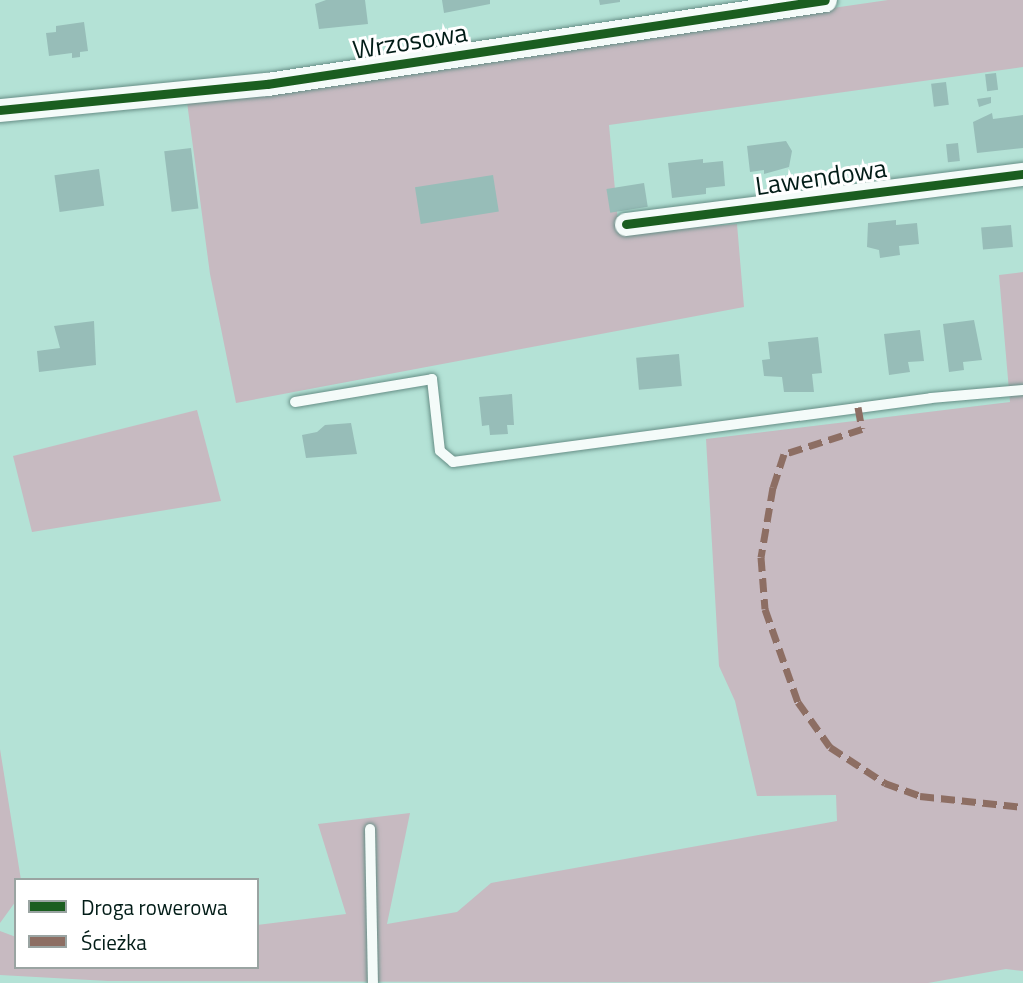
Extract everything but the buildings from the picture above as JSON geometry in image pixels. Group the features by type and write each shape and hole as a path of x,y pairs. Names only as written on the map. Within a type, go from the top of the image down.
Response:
{"street":[{"name":"Wrzosowa","path":"0,110 267,84 824,0"},
{"name":"Lawendowa","path":"626,224 1023,174"}],"lane":[{"path":"295,402 432,379 440,451 453,463 931,398 1023,390"},
{"path":"370,829 373,983"}],"shaded area":[{"path":"888,0 1023,0 1023,67 609,125 619,233 737,224 744,307 236,403 210,274 187,102"},
{"path":"1023,272 1023,971 1006,969 928,983 108,981 0,975 0,931 14,936 14,969 259,969 259,925 346,914 318,824 410,813 387,924 457,912 491,883 837,821 836,795 757,796 735,701 719,666 706,439 1010,402 999,275"},
{"path":"197,410 221,501 32,532 13,456"},
{"path":"0,749 21,878 14,878 14,904 0,923"}],"marked path":[{"path":"858,407 862,429 784,454 773,487 761,557 765,609 798,702 830,747 885,783 920,796 1023,807"}],"cycle path":[{"path":"0,110 267,84 825,0"},
{"path":"626,224 1023,174"}]}
